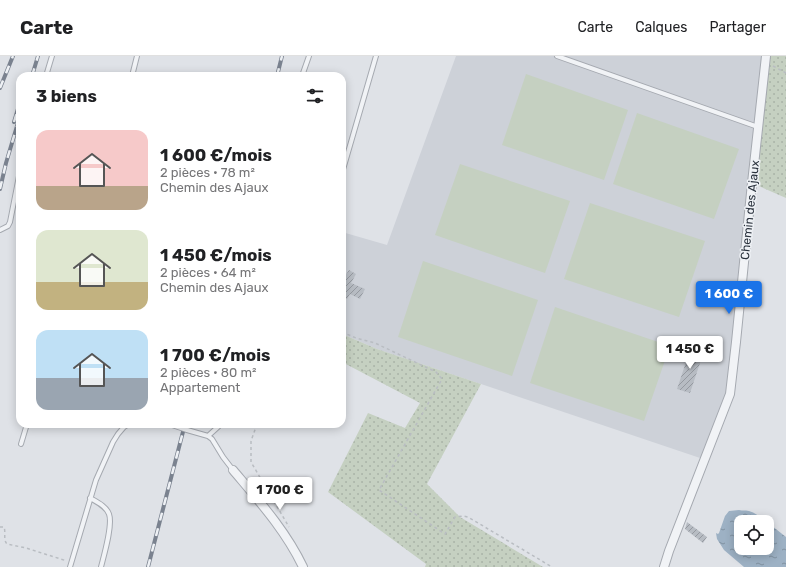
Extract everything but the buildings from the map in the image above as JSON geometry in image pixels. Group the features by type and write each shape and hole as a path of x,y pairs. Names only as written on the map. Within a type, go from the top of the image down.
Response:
{"street":[{"name":"Chemin des Ajaux","path":"664,567 730,394 766,60"},
{"path":"233,470 280,528 303,567"}],"lane":[{"path":"47,72 52,56"},
{"path":"133,72 137,56"},
{"path":"303,72 309,56"},
{"path":"346,159 376,56"},
{"path":"557,56 759,128"},
{"path":"0,230 8,226 10,222 16,191"},
{"path":"21,444 26,428"},
{"path":"70,565 96,480 113,442 124,428"},
{"path":"181,428 208,436 212,439 233,470"},
{"path":"208,436 217,428"},
{"path":"90,498 100,503 105,508 109,514 110,520 110,529 101,567"}],"path":[{"path":"766,60 774,67 786,73"},
{"path":"346,334 382,346 436,372 442,379 380,490 445,534 455,518 463,516 468,517 552,567"},
{"path":"256,428 251,441 252,462 290,528"},
{"path":"0,526 4,527 5,530 5,543 26,548 70,565"}],"shaded area":[{"path":"456,56 766,56 730,382 706,460 377,349 346,336 346,233 387,245"}],"green space":[{"path":"766,56 786,56 786,198 752,183"},
{"path":"526,74 628,110 604,180 502,145"},
{"path":"637,113 739,149 714,219 613,184"},
{"path":"460,164 570,201 545,273 435,235"},
{"path":"590,203 705,241 679,317 564,279"},
{"path":"423,261 538,300 512,376 398,337"},
{"path":"555,307 670,346 644,421 530,383"},
{"path":"346,336 377,349 481,384 427,484 460,517 543,567 425,567 426,564 328,492 368,413 405,428 420,403 346,364"}],"water":[{"path":"729,511 748,511 757,515 734,515 734,555 774,555 774,528 786,537 786,567 744,567 724,550 717,539 716,533 719,533 725,516"}],"railway":[{"path":"0,88 13,56"},
{"path":"33,72 38,56"},
{"path":"278,72 282,56"},
{"path":"14,122 16,115"},
{"path":"0,189 16,129"},
{"path":"148,567 184,428"}]}
